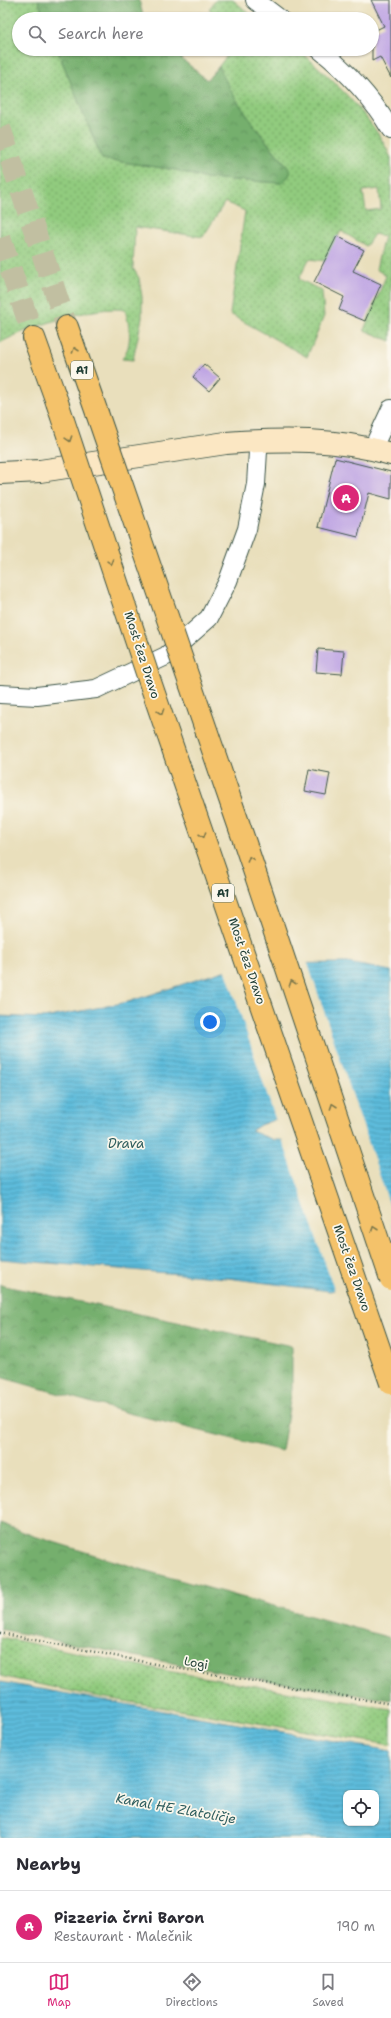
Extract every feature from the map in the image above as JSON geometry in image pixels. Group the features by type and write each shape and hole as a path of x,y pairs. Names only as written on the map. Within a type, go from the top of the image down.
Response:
{"highway":[{"name":"A1","path":"68,327 244,840 391,1280"},
{"name":"Most čez Dravo","path":"34,338 57,402 149,679 391,1384"}],"street":[{"path":"255,0 271,12"},
{"path":"328,56 368,95 391,130"},
{"path":"0,473 40,471 226,443 256,440 305,440 334,443 382,452 391,409"},
{"path":"0,694 37,696 96,689 166,656 209,618 228,581 248,529 256,484 258,451 256,440"}],"path":[{"name":"Logi","path":"0,1633 170,1667 391,1704"}],"green space":[{"path":"0,0 38,0 42,12 12,12 12,56 60,56 102,159 176,170 203,178 281,183 286,164 248,118 231,91 219,66 227,56 306,56 339,87 359,109 385,145 391,158 391,341 364,330 386,276 376,269 384,236 374,234 366,246 341,231 325,261 309,259 299,279 322,291 324,316 307,357 230,314 245,211 225,202 203,237 135,227 133,268 139,278 142,297 142,318 133,360 122,359 128,347 130,335 125,310 112,309 80,314 43,324 0,343","holes":["379,189 381,209 366,211 363,191"]},
{"path":"38,0 139,0 142,12 42,12"},
{"path":"216,0 233,0 248,12 213,12 209,9"},
{"path":"60,56 178,56 207,80 219,66 223,76 241,107 291,172 282,183 203,178 176,170 102,159"},
{"path":"0,1285 292,1346 292,1389 282,1451 128,1413 0,1377"},
{"path":"0,1523 34,1536 150,1572 391,1638 391,1700 195,1668 0,1629"},
{"path":"0,1637 167,1671 391,1709 391,1745 94,1696 0,1676"}],"water":[{"name":"Drava","path":"348,963 391,971 391,1276 330,1291 227,1278 0,1259 0,1016 44,1018 128,1002 245,964","holes":["290,1114 337,1114 343,1141 274,1140 251,1131 260,1125"]},
{"name":"Kanal HE Zlatoličje","path":"0,1682 391,1751 391,1838 0,1838"}],"pier":[{"path":"307,961 391,1209 391,1278 335,1292 282,1139 342,1139 337,1116 290,1116 276,1121 225,968 245,962"}],"building":[{"path":"371,0 391,0 391,78 380,57 372,61 372,56 379,56 379,28 384,26 379,16 379,12 377,12"},
{"path":"337,236 364,250 353,271 381,284 365,321 339,310 344,297 314,282"},
{"path":"204,364 220,378 209,391 193,377"},
{"path":"335,458 391,472 391,499 369,493 358,537 318,527"},
{"path":"318,649 344,651 342,674 316,672"},
{"path":"309,769 330,773 326,795 305,791"}],"tunnel":[{"path":"0,128 67,327"},
{"path":"0,238 34,338"}],"place":[{"name":"Pizzeria črni Baron","path":"346,498"}]}
